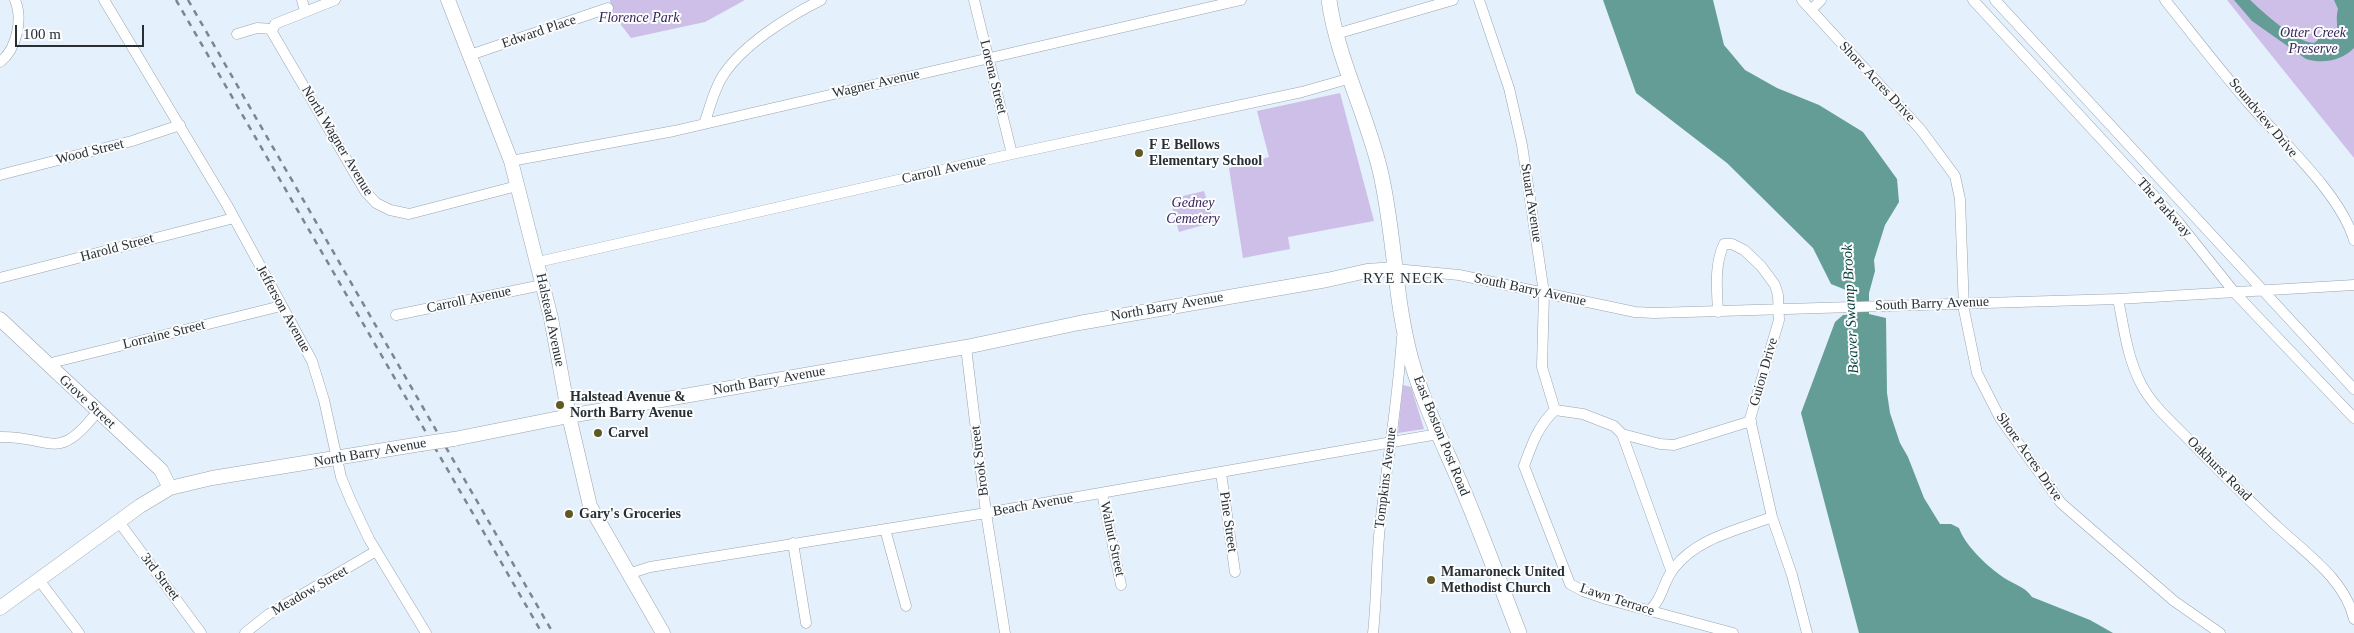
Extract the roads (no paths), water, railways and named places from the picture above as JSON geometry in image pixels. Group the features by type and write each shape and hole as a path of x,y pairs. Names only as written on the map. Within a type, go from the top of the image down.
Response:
{"main road":[{"name":"East Boston Post Road","path":"1329,0 1336,34 1380,169 1402,323 1423,396 1519,633"}],"street":[{"path":"0,62 12,49 15,37 19,18 15,0"},
{"name":"Jefferson Avenue","path":"104,0 234,218 312,361 324,400 337,459 351,501 376,551 426,633"},
{"path":"302,0 305,11"},
{"path":"237,34 257,28 273,29 276,24 335,0"},
{"name":"Halstead Avenue","path":"448,0 511,161 538,262 569,416 590,506 664,633"},
{"path":"704,124 723,74 743,52 777,26 821,0"},
{"name":"Lorena Street","path":"974,0 1012,154"},
{"name":"Wagner Avenue","path":"511,161 704,124 1240,0"},
{"path":"1336,34 1453,0"},
{"name":"Stuart Avenue","path":"1480,0 1509,88 1516,117 1544,293 1542,367 1555,410"},
{"name":"Shore Acres Drive","path":"1802,0 1921,130 1955,176 1960,199 1964,302 1978,374 2000,418 2061,503 2174,601 2220,633"},
{"path":"1811,10 1821,0"},
{"name":"The Parkway","path":"1972,0 2179,223 2235,293 2354,418"},
{"name":"The Parkway","path":"1995,0 2265,291 2354,390"},
{"name":"Soundview Drive","path":"2165,0 2250,105 2324,189 2349,224 2354,240"},
{"name":"Edward Place","path":"470,55 608,8"},
{"name":"North Wagner Avenue","path":"273,29 272,32 365,191 376,203 390,210 409,214 517,186"},
{"path":"2030,62 2042,52"},
{"path":"2044,78 2057,68"},
{"name":"Carroll Avenue","path":"538,262 817,200 1012,154 1302,92 1351,78"},
{"name":"Wood Street","path":"0,175 132,141 180,125"},
{"name":"Harold Street","path":"0,278 234,218"},
{"name":"Guion Drive","path":"1555,410 1583,414 1600,420 1614,426 1622,434 1660,444 1674,445 1751,421 1754,401 1779,320 1778,310 1775,285 1761,266 1744,250 1732,244 1724,244 1717,270 1718,312"},
{"name":"South Barry Avenue","path":"1395,268 1459,275 1635,312 1718,312 1964,302 2118,299 2354,285"},
{"name":"North Barry Avenue","path":"0,608 140,506 170,488 212,478 454,439 569,416 966,347 1079,323 1327,280 1367,271 1395,268"},
{"name":"Carroll Avenue","path":"396,315 542,285"},
{"name":"Oakhurst Road","path":"2118,299 2130,359 2142,385 2155,404 2260,511 2314,560 2340,587 2351,605 2354,619"},
{"name":"Lorraine Street","path":"47,364 281,306"},
{"name":"Grove Street","path":"2,323 161,470 170,488"},
{"name":"Tompkins Avenue","path":"1372,633 1376,602 1377,553 1400,371 1402,323"},
{"name":"Brook Street","path":"966,347 986,514 1005,633"},
{"name":"Lawn Terrace","path":"1555,410 1543,421 1535,436 1524,466 1562,568 1570,584 1582,591 1733,633"},
{"path":"0,438 20,437 54,445 62,444 75,437 97,412"},
{"path":"1751,421 1772,517 1792,575 1807,633"},
{"name":"Beach Avenue","path":"628,574 650,567 792,543 986,514 1438,434"},
{"path":"1622,434 1672,570"},
{"name":"Pine Street","path":"1221,473 1236,572"},
{"name":"Walnut Street","path":"1102,493 1121,585"},
{"path":"1649,611 1658,604 1672,570 1686,552 1704,542 1772,517"},
{"name":"3rd Street","path":"119,522 201,633"},
{"path":"885,529 906,606"},
{"path":"792,543 806,623"},
{"name":"Meadow Street","path":"245,633 269,614 376,551"},
{"path":"39,580 79,633"}],"railway":[{"path":"176,0 542,633"},
{"path":"188,0 553,633"}],"place":[{"name":"F E Bellows Elementary School","path":"1139,153"},
{"name":"Halstead Avenue & North Barry Avenue","path":"560,405"},
{"name":"Carvel","path":"598,433"},
{"name":"Gary's Groceries","path":"569,514"},
{"name":"Mamaroneck United Methodist Church","path":"1431,580"}],"district":[{"name":"RYE NECK","path":"1404,279"}],"park label":[{"name":"Florence Park","path":"639,18"},
{"name":"Otter Creek Preserve","path":"2313,42"},
{"name":"Gedney Cemetery","path":"1193,212"}],"water label":[{"name":"Beaver Swamp Brook","path":"1851,309"}]}
